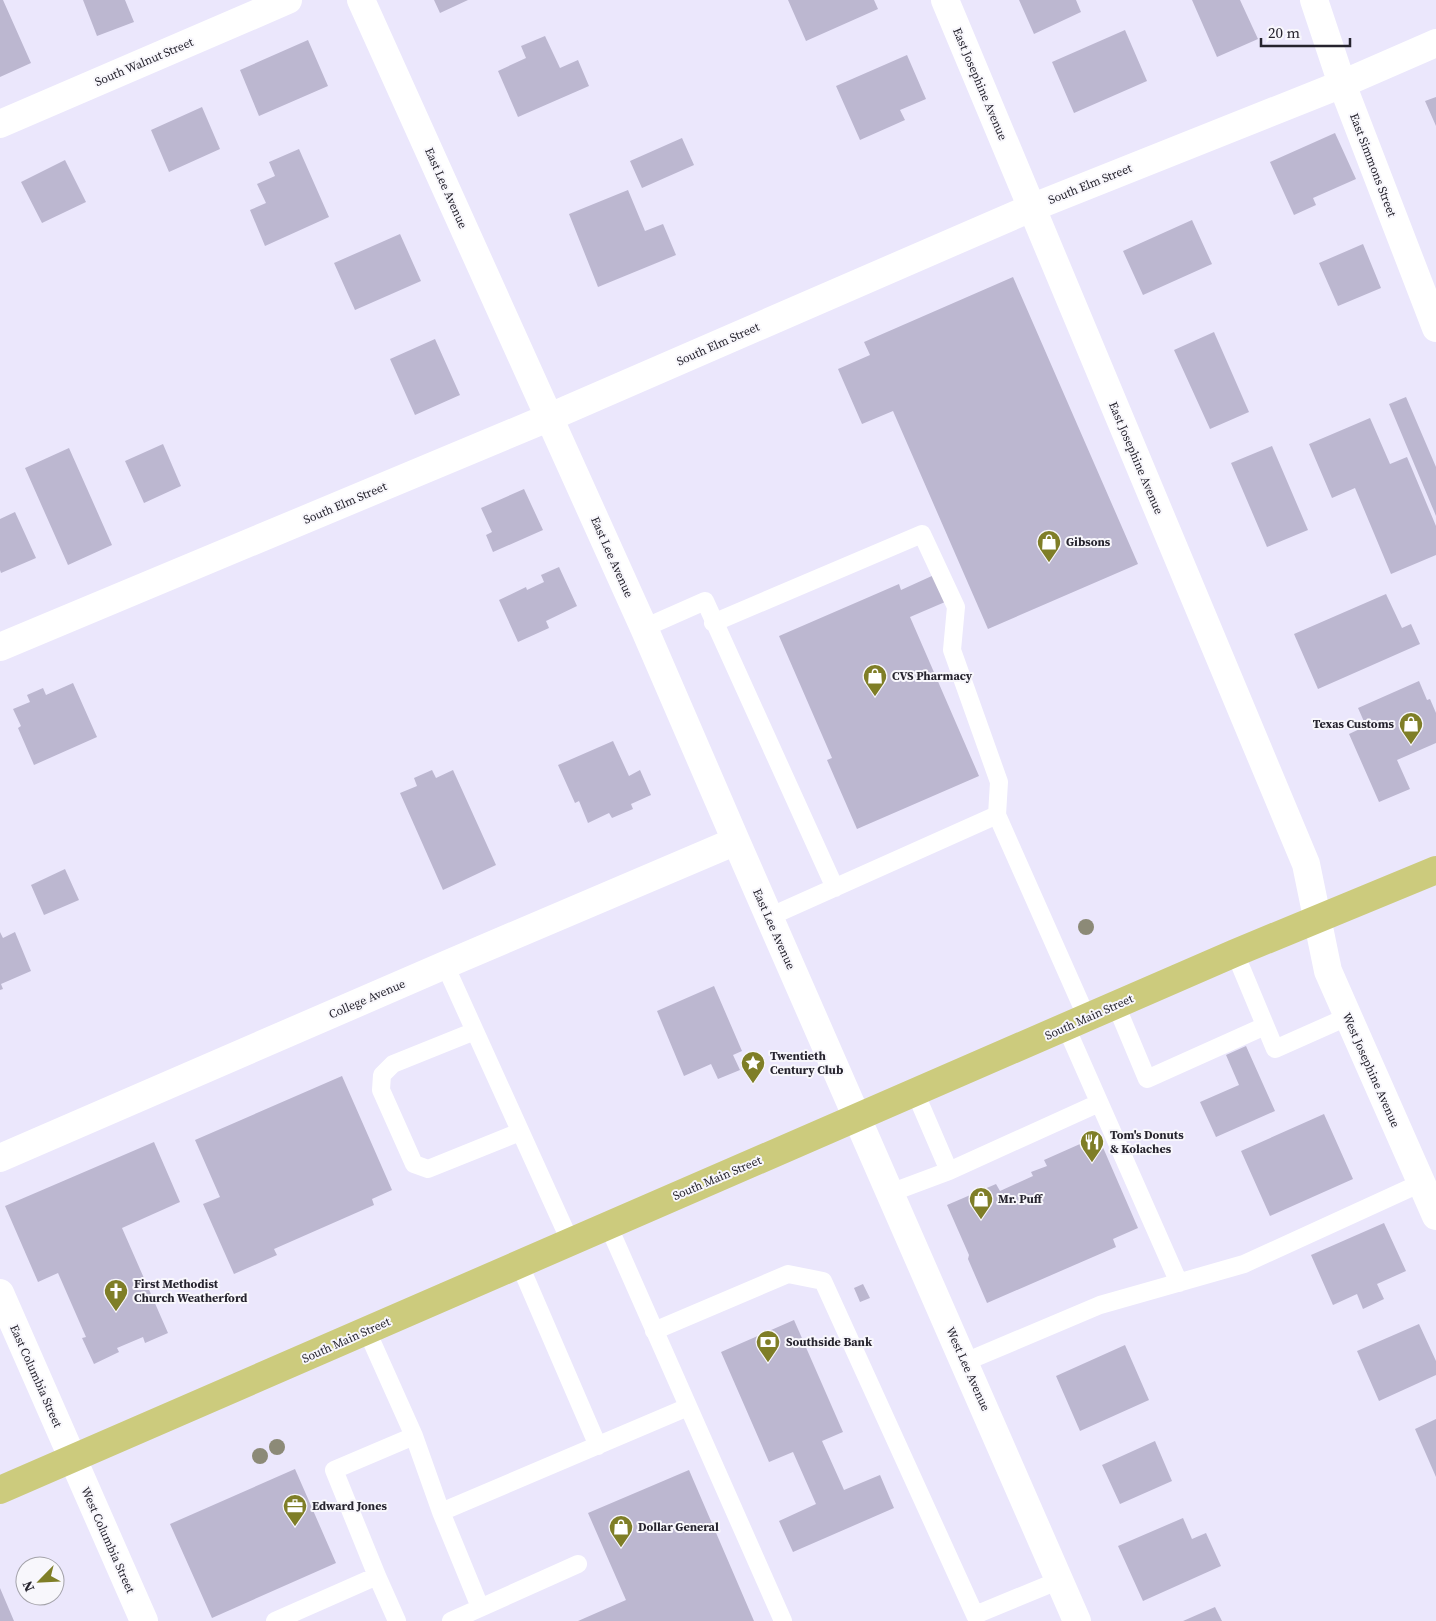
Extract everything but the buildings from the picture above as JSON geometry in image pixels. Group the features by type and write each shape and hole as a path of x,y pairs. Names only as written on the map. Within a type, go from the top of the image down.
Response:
{"main road":[{"name":"South Main Street","path":"0,1490 1234,953 1436,870"}],"street":[{"name":"South Walnut Street","path":"0,124 288,0"},
{"name":"East Lee Avenue","path":"361,0 644,628 857,1118"},
{"name":"East Josephine Avenue","path":"945,0 1306,864 1316,919"},
{"name":"East Simmons Street","path":"1314,0 1342,84 1436,328"},
{"name":"South Elm Street","path":"0,647 550,417 1031,208 1342,84 1436,43"},
{"name":"College Avenue","path":"0,1158 736,841"},
{"name":"West Josephine Avenue","path":"1316,919 1328,971 1436,1216"},
{"name":"West Lee Avenue","path":"857,1118 1078,1621"},
{"name":"East Columbia Street","path":"0,1293 73,1459"},
{"name":"West Columbia Street","path":"73,1459 144,1621"}],"lane":[{"path":"713,623 922,534 956,607 952,650 999,782 997,815 1077,1022 1099,1103 1179,1283"},
{"path":"644,628 705,601 713,623 834,888"},
{"path":"769,917 997,815"},
{"path":"1234,953 1275,1049 1347,1017"},
{"path":"445,965 570,1241"},
{"path":"1116,1005 1147,1079 1265,1026"},
{"path":"475,1031 393,1064 382,1075 381,1090 414,1164 428,1169 520,1132"},
{"path":"915,1092 949,1171"},
{"path":"890,1193 949,1171 1099,1103"},
{"path":"965,1362 1100,1305 1244,1264 1421,1183"},
{"path":"608,1225 783,1621"},
{"path":"519,1263 598,1446"},
{"path":"654,1331 788,1274 823,1281 975,1615 1060,1580"},
{"path":"367,1331 414,1436 441,1512 480,1608"},
{"path":"441,1512 688,1407"},
{"path":"397,1621 334,1470 414,1436"},
{"path":"451,1621 578,1564"},
{"path":"275,1621 377,1576"}],"place":[{"name":"Gibsons","path":"1049,563"},
{"name":"CVS Pharmacy","path":"875,697"},
{"name":"Texas Customs","path":"1411,745"},
{"name":"Twentieth Century Club","path":"753,1084"},
{"name":"Tom's Donuts & Kolaches","path":"1092,1163"},
{"name":"Mr. Puff","path":"981,1220"},
{"name":"First Methodist Church Weatherford","path":"116,1312"},
{"name":"Southside Bank","path":"768,1363"},
{"name":"Edward Jones","path":"295,1527"},
{"name":"Dollar General","path":"621,1548"}]}
